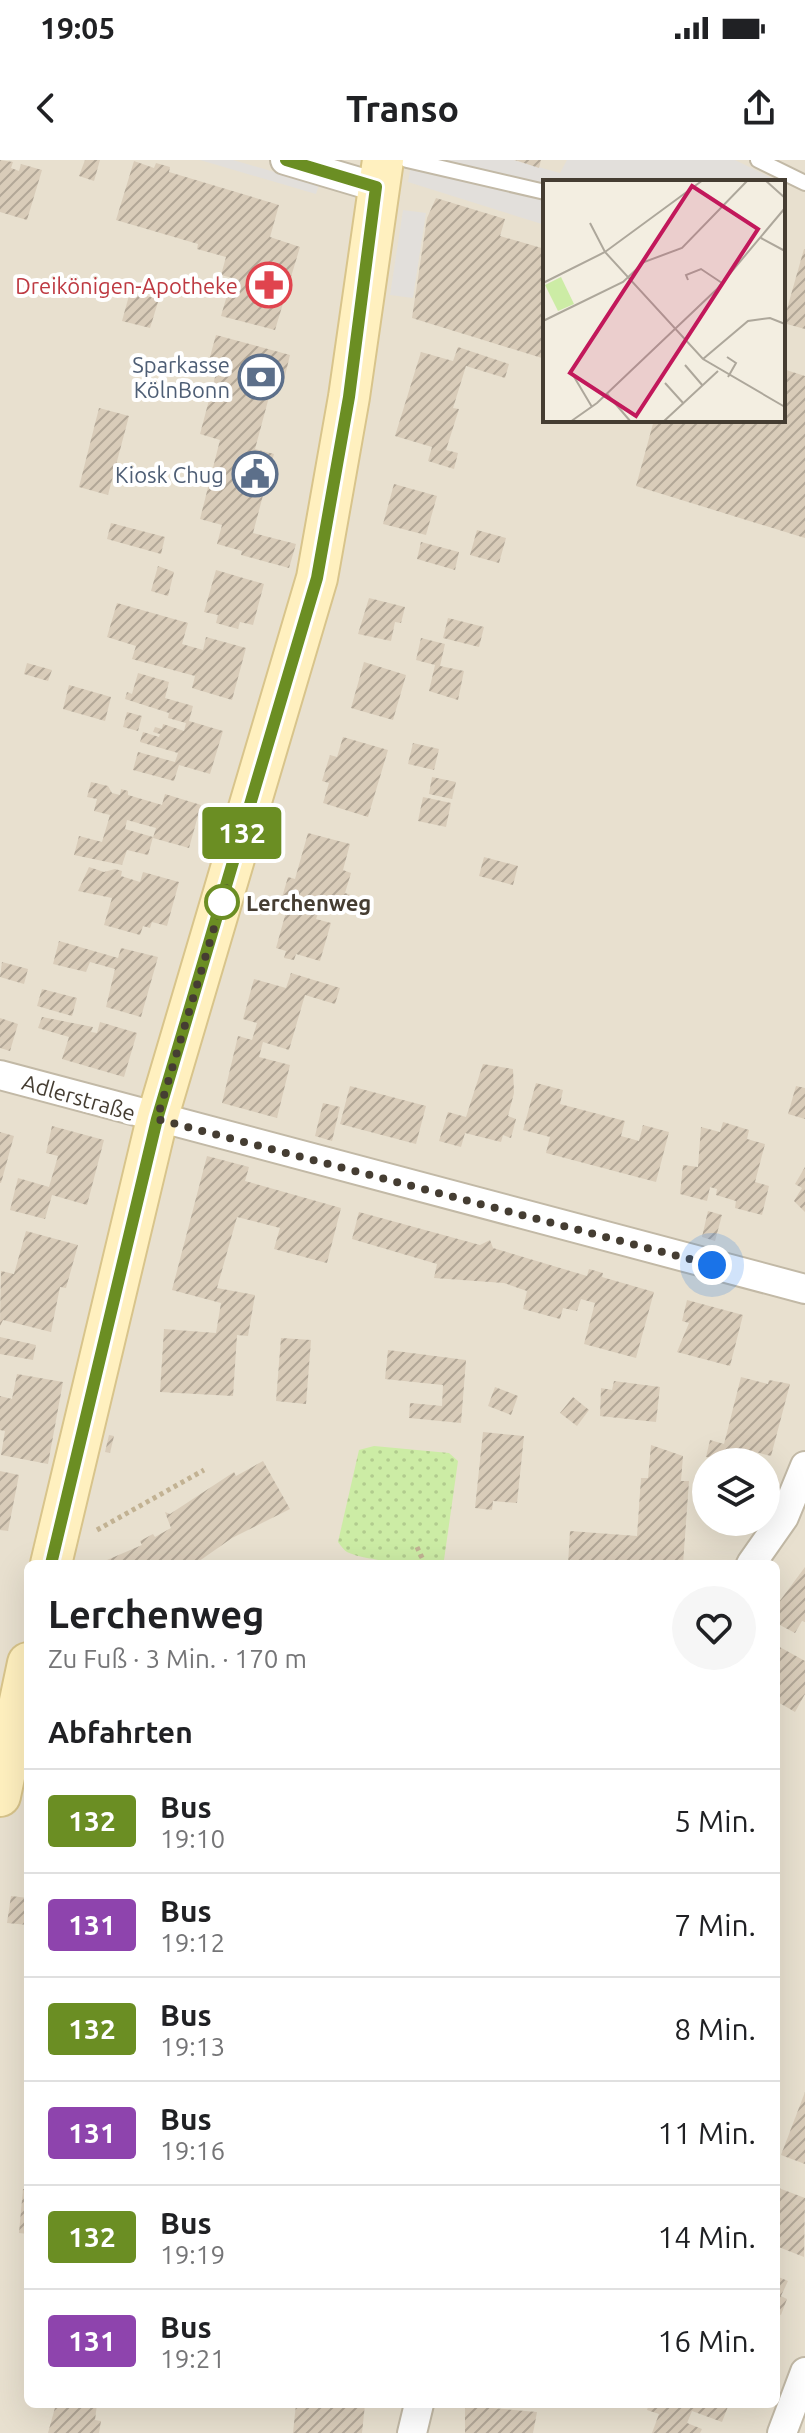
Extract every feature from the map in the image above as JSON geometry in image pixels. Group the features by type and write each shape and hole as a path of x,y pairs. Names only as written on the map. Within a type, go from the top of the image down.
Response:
{"main road":[{"path":"55,1550 157,1119 317,578 349,397 380,174"},
{"path":"7,1782 24,1686"}],"street":[{"path":"285,160 380,174"},
{"name":"Adlerstraße","path":"0,1075 157,1119"},
{"path":"157,1119 805,1289"},
{"path":"754,1560 784,1517 805,1466"},
{"path":"782,2433 805,2372"},
{"path":"412,2433 418,2408"}],"lane":[{"path":"407,160 543,192"},
{"path":"758,160 805,183"}],"path":[{"path":"55,1550 204,1470"},
{"path":"417,1547 423,1560"}],"shaded area":[{"path":"0,160 805,160 805,2433 0,2433"},
{"path":"200,160 233,160 319,185 316,194"},
{"path":"412,160 513,160 560,173 567,160 735,160 774,179 543,180 543,224 408,182"},
{"path":"403,210 426,213 413,298 390,295"}],"green space":[{"path":"374,1446 449,1453 458,1461 444,1560 381,1560 347,1552 338,1542 359,1450"}],"building":[{"path":"0,160 13,162 11,168 19,171 21,164 42,170 27,220 0,212"},
{"path":"85,160 100,160 94,181 79,176"},
{"path":"515,160 541,160 539,168"},
{"path":"134,161 154,168 156,163 170,167 169,172 279,205 270,237 300,247 275,330 221,316 232,278 221,275 226,257 197,249 198,244 116,220"},
{"path":"436,198 505,219 500,236 543,248 543,358 412,318 427,218"},
{"path":"805,249 805,329 785,324"},
{"path":"130,292 159,299 150,328 122,321"},
{"path":"216,335 290,355 283,384 273,382 255,449 274,454 253,533 296,544 289,568 241,555 242,551 217,544 222,525 200,519 220,440 200,434 218,366 208,364"},
{"path":"458,347 509,364 505,378 466,366 453,408 459,409 446,450 458,453 454,469 428,461 432,447 395,436 421,352 453,361"},
{"path":"785,370 805,376 805,538 636,486 653,422 785,422"},
{"path":"99,408 129,416 108,495 79,487"},
{"path":"394,484 437,496 426,535 383,524"},
{"path":"111,523 165,537 161,554 107,539"},
{"path":"477,530 506,538 499,563 470,555"},
{"path":"421,542 459,552 455,570 417,559"},
{"path":"158,566 174,572 168,596 151,591"},
{"path":"216,570 264,584 253,625 240,622 238,629 216,623 218,615 204,612"},
{"path":"369,598 405,607 401,623 395,622 391,641 358,634"},
{"path":"117,603 188,623 182,644 203,650 206,637 246,648 232,700 192,688 195,676 132,659 136,646 107,637"},
{"path":"448,618 484,627 479,647 443,638"},
{"path":"421,638 445,644 440,666 464,671 458,700 429,691 435,665 416,660"},
{"path":"364,662 406,675 393,720 351,708"},
{"path":"27,663 52,670 48,681 24,674"},
{"path":"138,673 169,682 165,698 193,706 189,721 223,731 210,774 179,765 174,781 133,770 138,752 175,762 178,753 140,742 143,732 159,737 160,734 153,732 155,727 162,729 163,724 184,731 186,723 168,718 169,713 125,699 127,692 132,694"},
{"path":"69,685 111,697 105,721 63,709"},
{"path":"127,712 142,716 138,731 123,727"},
{"path":"343,737 388,750 368,817 323,803 329,783 322,781 330,755 337,757"},
{"path":"413,743 439,749 434,770 408,764"},
{"path":"432,777 456,782 452,799 429,794"},
{"path":"91,782 108,786 112,793 120,795 121,789 128,791 128,795 162,805 165,794 201,805 189,848 153,838 156,828 127,820 125,829 153,837 148,855 127,850 122,865 74,855 79,836 102,842 110,815 94,811 97,799 87,797"},
{"path":"423,797 451,803 446,827 418,821"},
{"path":"308,833 350,844 343,870 351,873 345,893 356,897 350,913 321,905 316,919 331,923 320,961 296,954 294,960 284,958 286,951 276,948 286,912 279,910 283,894 288,877 295,879"},
{"path":"484,857 518,866 513,885 479,876"},
{"path":"89,867 104,872 122,871 121,876 140,882 143,872 179,882 167,926 152,922 150,928 143,926 140,935 104,925 112,898 78,891"},
{"path":"59,941 118,958 121,948 158,957 141,1017 106,1007 115,969 90,962 86,972 53,964"},
{"path":"2,962 28,969 24,984 0,977"},
{"path":"291,973 340,988 335,1004 305,995 289,1050 263,1042 259,1057 290,1065 277,1118 222,1103 238,1036 252,1040 257,1023 243,1019 254,979 286,988"},
{"path":"42,989 77,998 72,1016 37,1006"},
{"path":"42,1017 93,1027 91,1032 97,1033 100,1022 137,1033 124,1077 62,1059 69,1037 38,1028"},
{"path":"0,1018 18,1024 10,1051 0,1048"},
{"path":"483,1064 513,1069 514,1093 508,1116 516,1119 511,1138 503,1135 501,1142 465,1133 461,1147 439,1141 448,1112 466,1117"},
{"path":"536,1083 563,1090 560,1104 625,1121 621,1136 639,1141 643,1125 669,1132 656,1182 546,1153 550,1137 523,1130"},
{"path":"350,1086 426,1106 416,1144 340,1124"},
{"path":"796,1086 805,1088 805,1119 788,1114"},
{"path":"323,1103 340,1107 332,1141 315,1136"},
{"path":"723,1122 749,1130 747,1139 765,1144 755,1182 769,1186 762,1215 735,1208 736,1201 716,1195 717,1189 710,1187 707,1201 680,1194 683,1165 698,1167 701,1127 720,1132"},
{"path":"52,1126 104,1140 87,1205 52,1195 45,1219 10,1210 18,1178 49,1187 58,1156 46,1153"},
{"path":"0,1132 14,1136 1,1183 0,1183"},
{"path":"207,1156 249,1167 245,1181 341,1208 327,1263 274,1249 280,1228 237,1217 217,1288 255,1295 248,1336 237,1335 233,1396 160,1392 164,1329 216,1333 221,1303 172,1290"},
{"path":"805,1167 805,1212 794,1201 802,1188 795,1184"},
{"path":"708,1211 722,1215 715,1241 702,1237"},
{"path":"359,1212 480,1245 490,1240 493,1248 587,1276 589,1269 603,1273 602,1277 654,1292 636,1358 584,1344 595,1303 581,1299 577,1311 563,1308 560,1319 523,1309 527,1291 504,1283 434,1278 437,1264 352,1239"},
{"path":"26,1231 78,1245 66,1288 60,1287 51,1332 3,1320 0,1326 1,1271 14,1274"},
{"path":"687,1300 743,1315 730,1366 677,1352 689,1323 682,1321"},
{"path":"0,1337 36,1345 33,1360 0,1354"},
{"path":"281,1338 311,1340 306,1404 276,1401"},
{"path":"388,1350 466,1360 461,1423 409,1418 410,1403 442,1406 443,1385 385,1379"},
{"path":"17,1374 63,1382 48,1464 1,1455 5,1431 0,1430 0,1396 12,1399"},
{"path":"741,1377 768,1384 769,1380 790,1384 773,1448 708,1448 710,1440 724,1444"},
{"path":"614,1381 660,1387 656,1422 600,1416 601,1388 612,1390"},
{"path":"495,1387 518,1396 511,1415 488,1406"},
{"path":"573,1397 589,1410 577,1426 560,1413"},
{"path":"483,1432 524,1436 517,1503 493,1501 492,1510 475,1508"},
{"path":"109,1435 114,1436 110,1453 105,1452"},
{"path":"651,1445 683,1456 681,1481 689,1481 683,1560 568,1560 570,1531 637,1536 641,1478 648,1478"},
{"path":"263,1461 290,1509 232,1538 201,1560 107,1560 142,1545 140,1541 153,1534 155,1537 171,1528 165,1512 170,1514 234,1472 236,1476"},
{"path":"0,1471 19,1475 8,1531 0,1530"},
{"path":"805,1567 805,1622 802,1621 795,1633 780,1625 780,1601"},
{"path":"780,1647 805,1661 805,1694 795,1712 780,1703"},
{"path":"11,1896 24,1898 24,1925 7,1923"},
{"path":"805,2092 805,2164 781,2155"},
{"path":"23,2189 24,2189 24,2234 19,2233"},
{"path":"780,2189 805,2198 804,2257 780,2248"},
{"path":"780,2278 788,2281 781,2296 787,2299 781,2315"},
{"path":"55,2408 96,2408 95,2420 101,2421 99,2433 48,2433"},
{"path":"296,2408 365,2408 362,2433 293,2433"},
{"path":"465,2408 537,2412 533,2433 465,2433"},
{"path":"727,2408 722,2422 692,2411 687,2423 702,2429 700,2433 652,2433 659,2414 647,2410"}],"bus line":[{"name":"132","path":"52,1560 157,1119 317,578 349,397 376,187 286,160"}],"place":[{"name":"Dreikönigen-Apotheke","path":"269,285"},
{"name":"Sparkasse KölnBonn","path":"261,377"},
{"name":"Kiosk Chug","path":"255,474"},
{"name":"Lerchenweg","path":"222,902"}],"route":[{"path":"222,902 226,888 157,1119 712,1265"}]}
